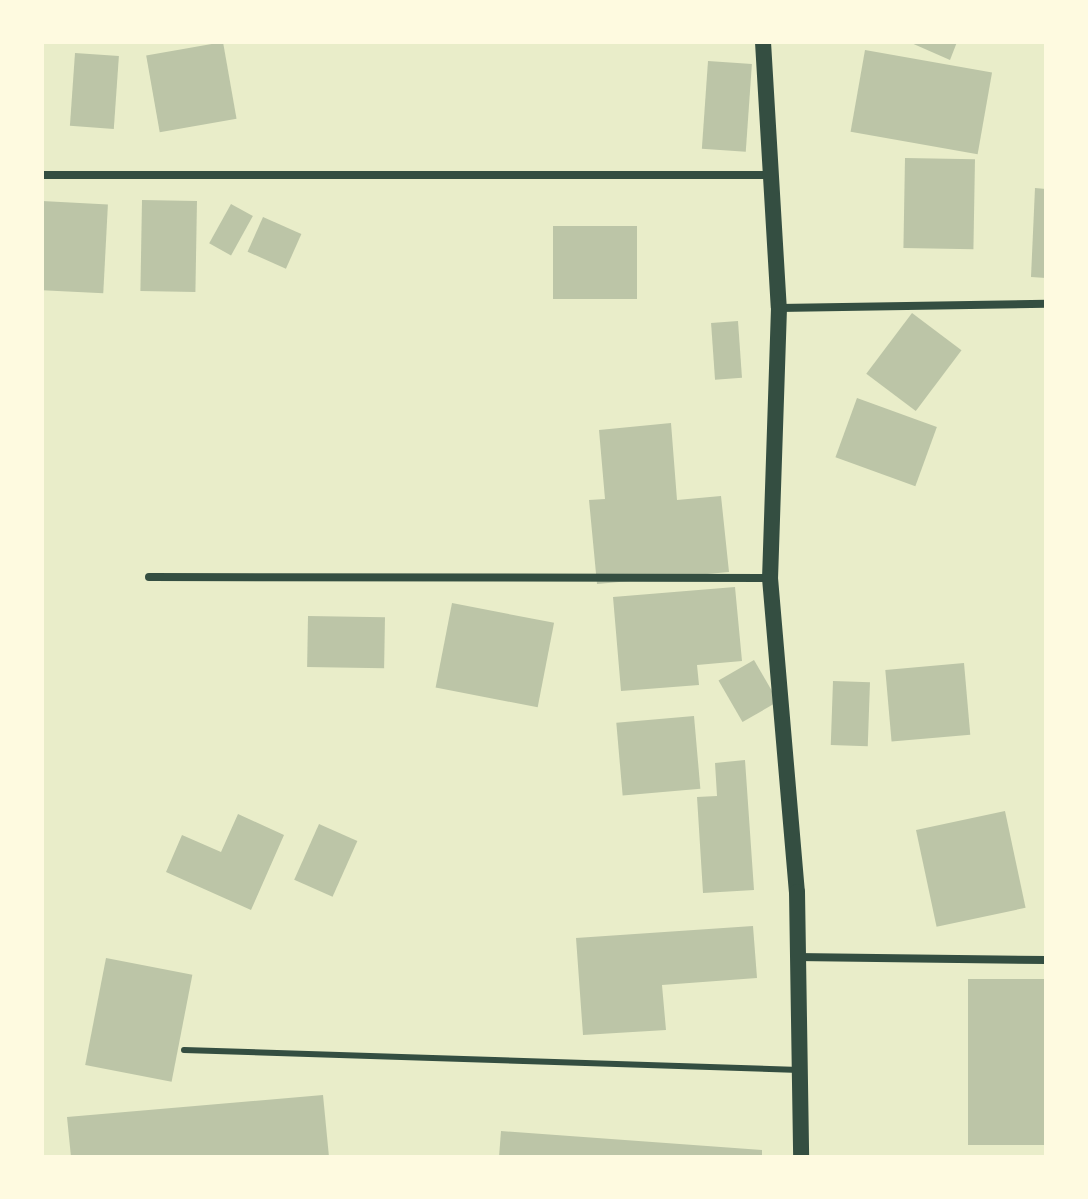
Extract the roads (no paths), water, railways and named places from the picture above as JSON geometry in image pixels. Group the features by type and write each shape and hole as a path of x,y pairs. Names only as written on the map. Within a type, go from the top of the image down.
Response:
{"main road":[{"path":"763,42 774,175 779,308 770,578 797,892 801,1157"}],"street":[{"path":"42,175 774,175"},
{"path":"779,308 1046,304"},
{"path":"149,577 770,578"},
{"path":"796,957 1046,960"}],"lane":[{"path":"184,1050 801,1070"}]}
